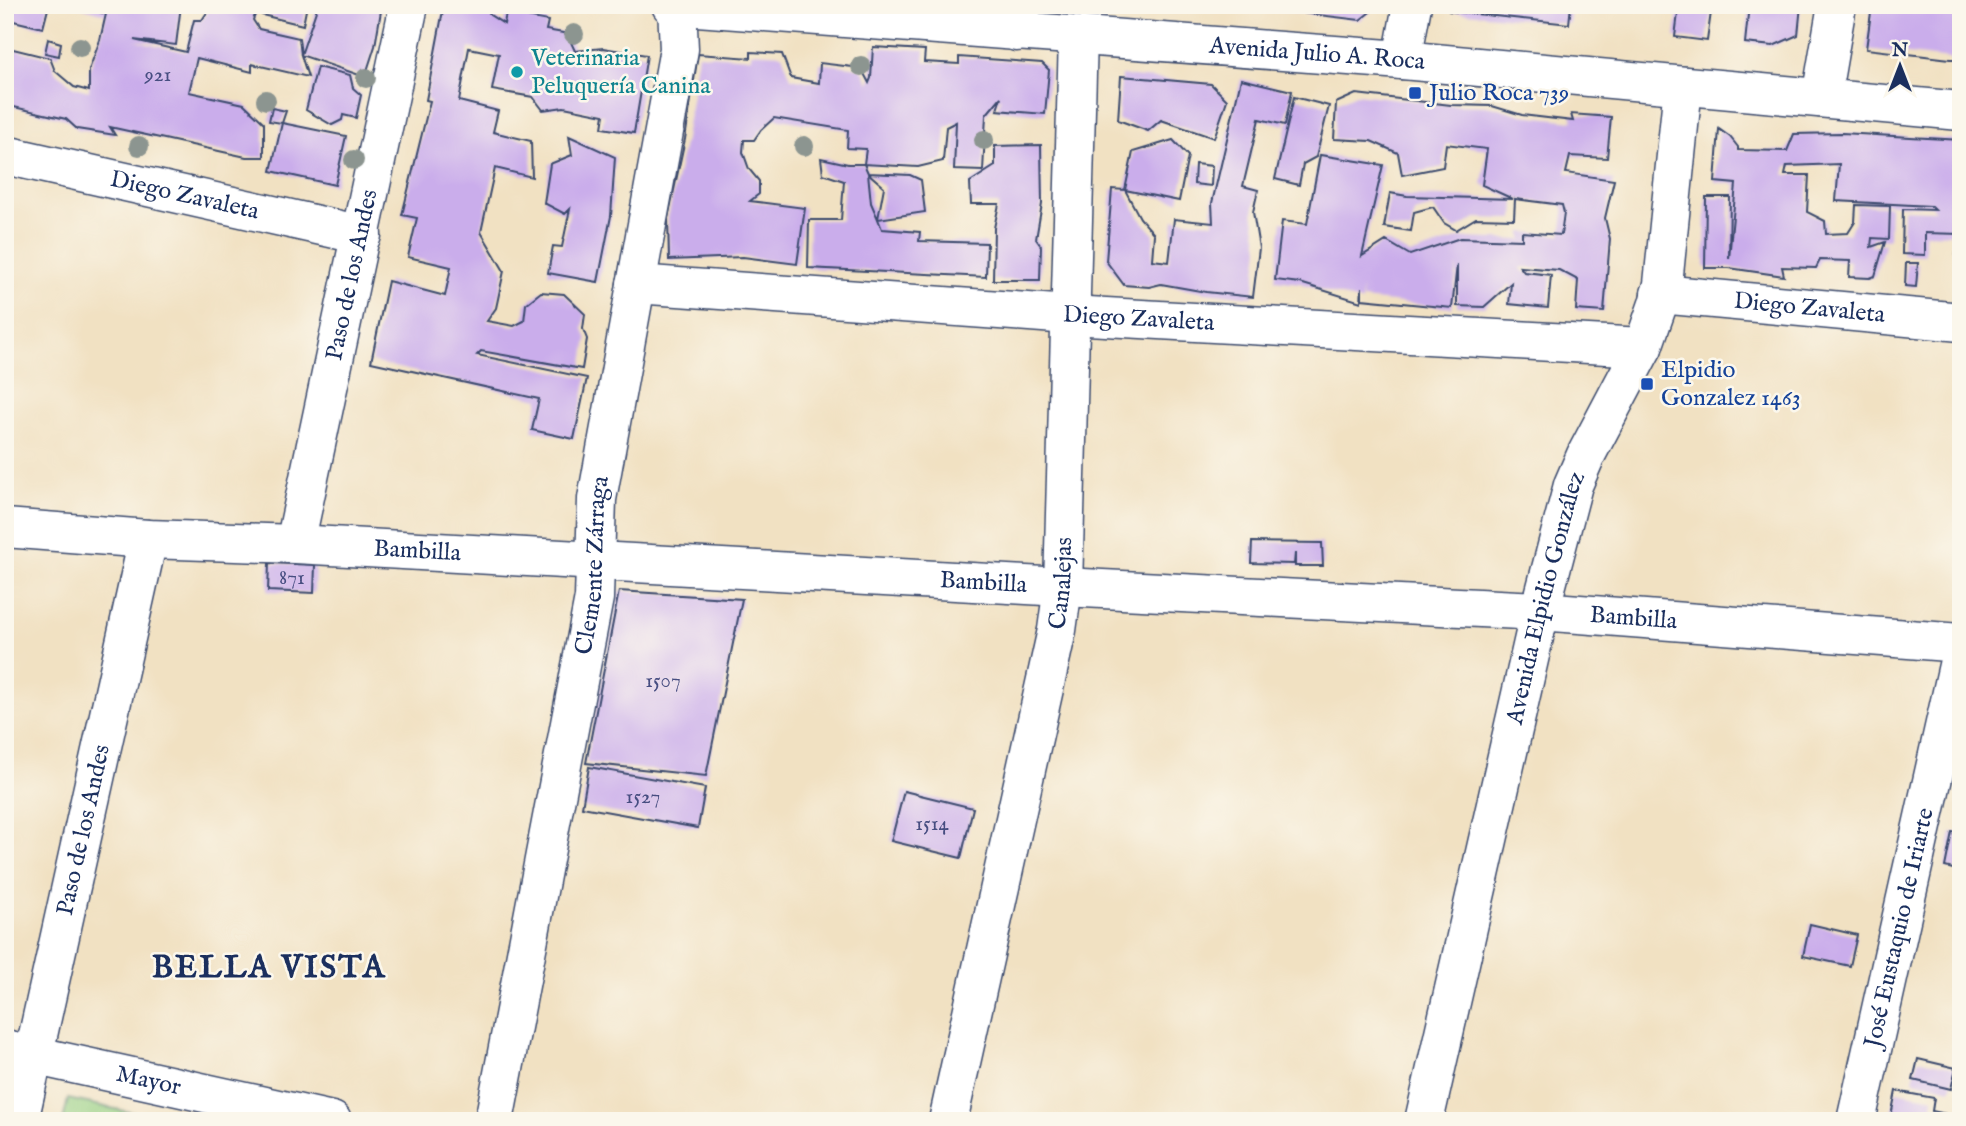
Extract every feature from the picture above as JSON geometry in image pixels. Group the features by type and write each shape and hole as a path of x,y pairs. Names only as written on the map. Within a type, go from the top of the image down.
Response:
{"street":[{"name":"Paso de los Andes","path":"295,544 409,5"},
{"name":"Avenida Julio A. Roca","path":"671,5 1019,19 1077,36 1402,60 1961,111"},
{"path":"1402,60 1412,5"},
{"path":"1821,98 1837,5"},
{"name":"Clemente Zárraga","path":"494,1121 594,598 597,499 679,49 677,6"},
{"name":"Canalejas","path":"948,1121 1057,629 1063,587 1077,36"},
{"name":"Avenida Elpidio González","path":"1424,1121 1540,611 1573,485 1643,346 1660,294 1683,86"},
{"name":"Diego Zavaleta","path":"5,155 362,235"},
{"name":"Diego Zavaleta","path":"636,284 1070,315 1643,346"},
{"name":"Diego Zavaleta","path":"1660,294 1961,322"},
{"name":"Bambilla","path":"5,528 148,539 295,544 1540,611 1961,643"},
{"name":"Paso de los Andes","path":"19,1121 19,1052 148,539"},
{"name":"José Eustaquio de Iriarte","path":"1856,1121 1961,652"},
{"name":"Mayor","path":"19,1052 332,1121"}],"green space":[{"path":"68,1099 172,1121 63,1121"}],"building":[{"path":"5,5 49,5 43,28 5,19"},
{"path":"74,5 181,5 176,45 134,40 186,52 194,20 202,20 208,11 230,12 230,5 259,5 253,20 259,29 299,38 308,77 252,64 252,72 197,58 189,92 244,104 264,123 264,157 246,157 110,127 115,135 77,129 66,119 5,105 5,47 50,58 55,71 74,87 89,91 89,70 106,14"},
{"path":"264,5 307,5 303,25 262,15"},
{"path":"318,5 382,5 375,46 365,77 301,55"},
{"path":"444,5 486,5 490,15 504,24 506,13 548,21 546,30 563,33 569,38 575,51 603,48 647,55 634,133 602,128 604,115 564,107 543,110 533,97 492,90 499,54 469,48 459,101 498,111 493,132 531,141 532,177 495,168 481,232 504,271 496,308 487,321 514,326 524,321 526,304 541,292 564,294 585,314 583,329 587,339 582,369 481,351 477,355 587,378 574,439 532,430 539,399 371,362 388,281 445,296 451,267 408,257 417,218 402,215 430,101 426,100"},
{"path":"1269,5 1379,5 1360,20 1268,9"},
{"path":"1450,5 1571,5 1569,24 1449,11"},
{"path":"1679,5 1712,5 1707,41 1675,37"},
{"path":"1749,5 1801,5 1798,35 1773,46 1745,43"},
{"path":"1872,5 1961,5 1961,59 1866,49"},
{"path":"48,39 61,43 59,56 45,53"},
{"path":"873,47 925,50 924,62 959,64 959,57 1042,63 1049,70 1045,114 997,110 1001,97 986,115 983,171 954,170 956,122 946,127 943,161 918,167 864,164 866,149 847,148 848,130 774,118 754,140 744,140 743,152 749,169 759,181 759,194 750,201 805,208 797,264 743,257 669,260 668,218 685,139 698,54 751,58 751,52 782,54 791,78 819,83 820,63 861,68 869,83"},
{"path":"317,67 350,75 353,88 361,95 356,118 343,115 342,120 332,125 306,110"},
{"path":"1121,76 1211,84 1227,100 1214,138 1161,120 1148,131 1118,120"},
{"path":"1241,79 1292,91 1285,125 1259,119 1243,186 1258,190 1253,212 1259,248 1253,297 1161,284 1149,287 1124,285 1106,261 1112,189 1125,190 1140,218 1154,234 1152,260 1169,262 1174,219 1213,223 1212,203"},
{"path":"1356,94 1451,105 1492,106 1522,115 1573,121 1571,114 1611,117 1607,158 1570,156 1566,173 1614,180 1605,218 1610,239 1604,312 1576,310 1578,280 1559,270 1520,267 1524,272 1551,275 1548,308 1509,304 1511,283 1484,307 1457,306 1457,265 1452,308 1362,299 1362,287 1361,302 1300,283 1275,280 1282,221 1307,224 1320,155 1383,165 1362,256 1386,241 1410,255 1460,238 1522,240 1522,232 1561,235 1564,213 1562,205 1515,199 1514,219 1476,218 1456,230 1444,223 1433,207 1414,212 1411,231 1384,227 1390,193 1407,196 1513,199 1482,185 1487,149 1446,144 1443,167 1402,175 1398,153 1371,141 1334,139 1336,103"},
{"path":"1294,97 1329,106 1316,157 1303,164 1299,185 1275,179"},
{"path":"272,108 286,111 282,123 269,121"},
{"path":"282,123 346,136 335,185 271,171"},
{"path":"1719,129 1730,137 1738,150 1787,151 1794,134 1842,133 1961,140 1961,234 1925,233 1925,255 1902,254 1903,209 1935,210 1931,206 1836,201 1839,164 1787,166 1785,175 1809,175 1807,212 1825,221 1826,234 1848,233 1855,222 1856,205 1890,206 1889,239 1872,238 1871,247 1885,242 1875,276 1849,277 1850,261 1820,260 1816,268 1782,267 1784,276 1729,268 1705,268 1706,197 1730,197 1729,259 1736,184 1715,182"},
{"path":"569,136 615,157 611,216 598,282 548,273 553,246 562,247 570,209 565,214 544,203 550,164 572,155"},
{"path":"1173,140 1188,156 1179,201 1125,190 1133,152"},
{"path":"1041,145 1042,204 1036,239 1041,246 1040,280 993,280 994,228 999,204 971,204 970,182 995,166 995,146"},
{"path":"821,158 848,164 864,164 868,173 871,203 882,229 920,232 919,241 987,243 986,277 808,268 809,220 841,220 844,181 823,174"},
{"path":"1195,164 1212,166 1211,186 1194,184"},
{"path":"868,173 910,175 921,180 925,212 878,219 884,187"},
{"path":"1956,251 1961,251 1961,274 1955,273"},
{"path":"1906,263 1918,263 1916,287 1905,286"},
{"path":"1252,542 1322,543 1323,566 1295,566 1295,553 1294,564 1251,563"},
{"path":"269,563 315,565 314,593 268,591"},
{"path":"619,591 742,599 706,776 586,763"},
{"path":"589,767 705,788 698,828 582,807"},
{"path":"904,791 973,808 961,858 891,841"},
{"path":"1952,832 1961,833 1961,871 1945,867"},
{"path":"1810,924 1857,935 1850,966 1803,956"},
{"path":"1918,1059 1956,1068 1951,1089 1913,1080"},
{"path":"1896,1091 1934,1098 1932,1111 1961,1117 1961,1121 1890,1121"}],"place":[{"name":"Veterinaria Peluquería Canina","path":"517,72"},
{"name":"Julio Roca 739","path":"1415,93"},
{"name":"Elpidio Gonzalez 1463","path":"1647,384"}],"district":[{"name":"BELLA VISTA","path":"269,968"}]}
